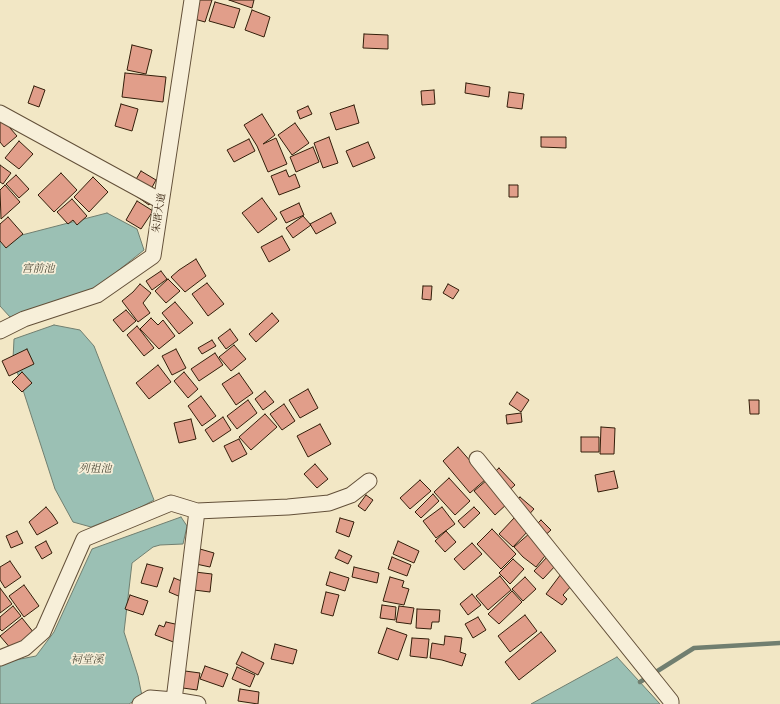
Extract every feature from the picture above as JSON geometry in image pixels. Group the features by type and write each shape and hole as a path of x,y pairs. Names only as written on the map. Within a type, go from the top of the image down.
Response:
{"street":[{"name":"朱厝大道","path":"0,331 24,319 97,296 153,256 192,0"},
{"path":"0,113 161,201"},
{"path":"477,459 671,701 671,704"},
{"path":"0,658 25,648 43,632 84,539 171,503 197,511 288,507 329,503 351,495 370,481"},
{"path":"174,700 197,511"},
{"path":"140,704 150,698 198,704"}],"water":[{"name":"宫前池","path":"107,213 137,229 144,250 95,289 10,317 0,306 0,239 18,236"},
{"name":"列祖池","path":"54,325 80,330 94,346 154,500 139,508 91,527 73,522 55,489 13,359 14,339"},
{"name":"祠堂溪","path":"181,517 187,526 183,544 160,545 153,547 132,563 124,632 138,676 142,696 129,704 0,704 0,663 36,656 54,632 92,549"},
{"path":"617,657 660,704 531,704"}],"building":[{"path":"196,0 212,0 205,22 191,18"},
{"path":"229,0 254,0 252,8"},
{"path":"215,2 240,9 234,28 209,21"},
{"path":"252,10 270,17 264,37 245,30"},
{"path":"364,34 388,35 388,49 363,48"},
{"path":"132,45 152,50 146,74 127,70"},
{"path":"125,73 166,77 163,102 122,97"},
{"path":"466,83 490,87 489,97 465,93"},
{"path":"34,86 45,90 39,107 28,103"},
{"path":"434,90 435,104 422,105 421,91"},
{"path":"509,92 524,94 522,109 507,107"},
{"path":"121,104 138,109 132,131 115,126"},
{"path":"354,105 359,123 336,130 330,113"},
{"path":"308,106 312,114 300,119 297,111"},
{"path":"262,114 275,135 263,144 276,138 287,164 268,172 257,146 244,125"},
{"path":"3,120 17,136 4,147 0,142 0,122"},
{"path":"295,123 309,143 292,155 278,135"},
{"path":"329,137 338,163 323,168 314,143"},
{"path":"541,137 566,137 566,148 541,147"},
{"path":"249,139 255,151 234,162 227,150"},
{"path":"19,141 33,154 19,169 5,158"},
{"path":"368,142 375,158 353,167 346,151"},
{"path":"313,147 319,162 296,172 290,157"},
{"path":"0,165 11,173 3,184 0,182"},
{"path":"286,170 289,177 295,174 300,187 279,195 271,176"},
{"path":"141,171 156,180 150,191 156,195 149,205 129,191"},
{"path":"61,173 77,190 54,212 38,195"},
{"path":"16,175 29,189 19,198 6,184"},
{"path":"93,177 108,192 89,212 74,197"},
{"path":"5,185 20,202 1,219 0,190"},
{"path":"509,185 518,185 518,197 509,197"},
{"path":"262,198 277,219 258,233 242,213"},
{"path":"72,199 87,216 77,225 73,220 68,224 57,212"},
{"path":"137,201 153,211 141,229 126,220"},
{"path":"299,203 304,215 286,223 280,212"},
{"path":"331,213 336,223 316,234 310,224"},
{"path":"303,216 311,225 293,238 286,228"},
{"path":"8,217 23,234 6,248 0,241 0,224"},
{"path":"282,236 290,250 269,262 261,247"},
{"path":"196,259 206,276 185,292 171,277"},
{"path":"161,271 167,279 152,290 146,281"},
{"path":"168,279 180,291 166,303 155,291"},
{"path":"207,283 224,304 208,316 192,294"},
{"path":"140,284 151,293 143,303 150,313 138,322 122,301"},
{"path":"448,284 459,290 453,299 443,293"},
{"path":"423,286 432,286 431,300 422,299"},
{"path":"175,302 193,323 179,334 162,313"},
{"path":"126,310 136,321 123,332 113,320"},
{"path":"272,313 279,321 256,342 249,334"},
{"path":"151,318 158,325 163,320 175,336 159,349 140,329"},
{"path":"137,326 154,348 144,356 127,335"},
{"path":"230,329 238,340 226,349 218,338"},
{"path":"212,340 216,346 202,354 198,348"},
{"path":"234,345 246,359 231,371 219,357"},
{"path":"27,349 34,364 9,376 2,361"},
{"path":"176,349 186,368 172,375 162,356"},
{"path":"215,353 223,365 199,381 191,369"},
{"path":"158,365 171,382 149,399 136,383"},
{"path":"22,372 32,383 22,392 12,382"},
{"path":"184,372 198,389 188,398 174,381"},
{"path":"239,373 253,393 236,405 222,384"},
{"path":"308,389 318,408 300,418 289,400"},
{"path":"265,391 274,402 263,410 255,399"},
{"path":"517,392 529,400 521,412 509,404"},
{"path":"201,396 216,416 202,426 188,406"},
{"path":"248,400 257,413 237,429 227,416"},
{"path":"749,400 759,400 759,414 750,414"},
{"path":"284,404 295,421 282,430 270,414"},
{"path":"521,413 522,422 507,424 506,415"},
{"path":"265,414 277,427 251,450 239,437"},
{"path":"223,417 231,430 213,442 205,430"},
{"path":"191,419 196,439 179,443 174,423"},
{"path":"320,424 331,444 308,457 297,436"},
{"path":"601,427 615,428 614,454 600,454"},
{"path":"581,437 599,437 599,452 581,452"},
{"path":"239,439 247,454 232,462 224,446"},
{"path":"458,447 486,479 470,493 443,461"},
{"path":"315,464 328,479 317,488 304,474"},
{"path":"499,468 515,485 504,495 488,478"},
{"path":"614,471 618,488 598,492 595,475"},
{"path":"449,478 470,501 455,515 434,492"},
{"path":"420,480 431,491 410,509 400,498"},
{"path":"487,480 508,503 495,515 474,491"},
{"path":"433,494 439,501 421,518 415,512"},
{"path":"366,495 373,500 365,511 358,506"},
{"path":"520,497 534,509 525,519 511,506"},
{"path":"46,507 58,523 37,535 29,522"},
{"path":"442,507 455,524 436,538 423,521"},
{"path":"474,507 480,513 464,528 458,521"},
{"path":"515,517 529,530 513,547 499,534"},
{"path":"340,518 354,522 349,537 336,532"},
{"path":"541,520 551,530 541,539 531,530"},
{"path":"492,529 516,554 501,569 477,544"},
{"path":"17,531 23,543 11,548 6,536"},
{"path":"446,531 456,542 445,552 435,541"},
{"path":"530,533 549,551 536,567 523,557 514,547"},
{"path":"46,541 52,553 42,559 35,547"},
{"path":"398,541 419,551 414,563 393,554"},
{"path":"472,543 482,554 464,570 454,559"},
{"path":"200,549 214,553 210,567 196,564"},
{"path":"339,550 352,556 348,564 335,558"},
{"path":"548,556 557,564 543,579 534,571"},
{"path":"392,557 411,565 407,576 388,569"},
{"path":"513,559 524,569 510,584 499,573"},
{"path":"10,561 21,577 5,588 0,580 0,567"},
{"path":"147,564 163,568 157,587 141,583"},
{"path":"354,567 379,573 377,583 352,577"},
{"path":"195,572 212,574 210,592 194,590"},
{"path":"330,572 349,578 345,591 326,585"},
{"path":"561,574 572,585 563,595 567,599 562,605 546,594"},
{"path":"500,576 511,590 488,610 476,596"},
{"path":"390,577 404,581 402,587 409,589 404,605 383,601"},
{"path":"525,577 536,589 523,601 512,589"},
{"path":"174,578 189,584 183,598 169,592"},
{"path":"24,585 39,606 24,617 9,596"},
{"path":"0,588 12,604 0,613"},
{"path":"512,591 522,602 499,624 488,614"},
{"path":"326,592 339,595 333,616 321,613"},
{"path":"472,594 481,605 468,615 460,604"},
{"path":"130,595 148,601 143,615 125,609"},
{"path":"382,605 396,607 395,620 380,618"},
{"path":"13,606 21,616 2,631 0,629 0,617"},
{"path":"399,606 414,608 411,624 396,622"},
{"path":"417,609 440,610 439,622 432,622 431,629 416,628"},
{"path":"525,615 537,631 510,652 498,636"},
{"path":"478,617 486,630 473,638 465,624"},
{"path":"22,618 34,633 12,650 0,636"},
{"path":"166,622 184,626 176,643 155,635 159,625 164,627"},
{"path":"387,628 407,635 398,660 378,653"},
{"path":"541,632 556,651 519,680 505,662"},
{"path":"445,636 462,638 460,652 466,654 462,666 430,658 432,643 444,645"},
{"path":"412,638 429,639 427,658 410,656"},
{"path":"275,644 297,650 293,664 271,659"},
{"path":"242,652 264,663 258,675 236,664"},
{"path":"205,666 228,674 223,687 200,679"},
{"path":"237,667 255,675 250,687 232,679"},
{"path":"185,671 200,673 197,690 183,688"},
{"path":"240,689 259,692 258,704 238,701"}],"waterway":[{"path":"640,682 694,648 780,643"}]}
